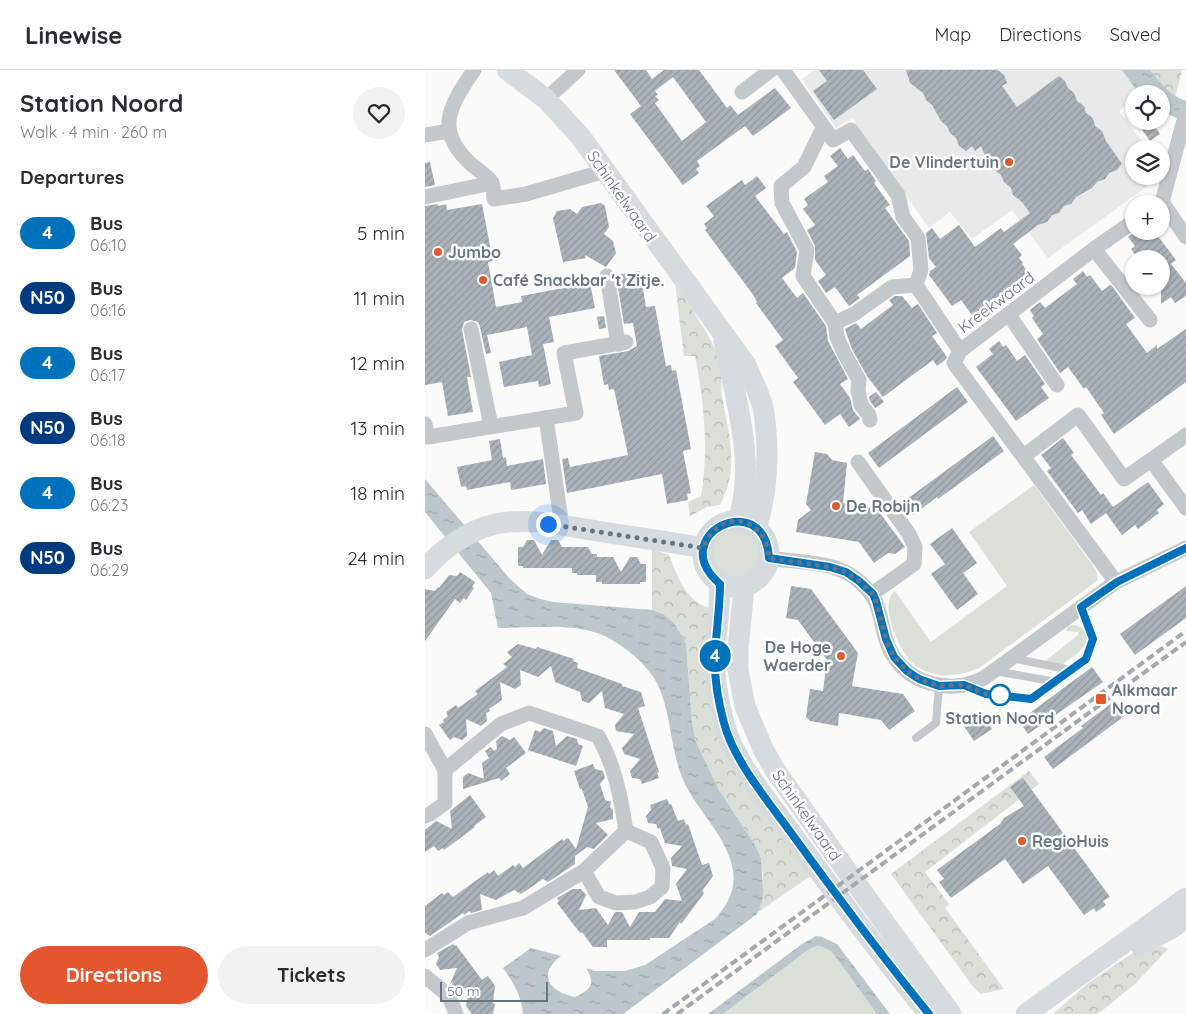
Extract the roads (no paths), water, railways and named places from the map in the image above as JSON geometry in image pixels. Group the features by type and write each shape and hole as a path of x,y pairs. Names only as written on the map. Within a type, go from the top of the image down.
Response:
{"street":[{"path":"473,70 457,96 449,114 449,131 457,148 492,183 494,199 526,194 605,170"},
{"name":"Schinkelwaard","path":"507,70 547,99 580,136 723,336 746,365 765,416 768,453 768,475 763,507 747,525"},
{"path":"547,99 578,70"},
{"path":"745,70 754,82"},
{"path":"742,92 771,70"},
{"path":"783,70 833,140 851,130 898,194 903,217 918,238 921,270 916,285"},
{"path":"1163,195 1186,113"},
{"path":"823,128 804,167 781,186 782,203 807,250 803,276 835,322 837,337 859,380 858,390 861,405 869,418"},
{"path":"425,135 449,131"},
{"path":"425,197 492,183"},
{"path":"1170,215 1186,237"},
{"name":"Kreekwaard","path":"1117,582 954,364 960,351 1094,249 1125,228"},
{"path":"1094,249 1150,320"},
{"path":"426,431 491,426 576,413 564,354 622,343 607,276"},
{"path":"835,322 854,314 892,287 916,285"},
{"path":"916,285 960,351"},
{"path":"1009,315 1057,385"},
{"path":"471,329 491,426"},
{"path":"1023,456 1077,415 1124,479 1186,435"},
{"path":"546,418 562,526"},
{"path":"1151,460 1186,508"},
{"path":"858,462 909,534 915,547 914,564 873,594"},
{"path":"426,564 473,532 484,527 507,522 562,526 703,548"},
{"path":"729,522 747,525 767,543 768,566 752,584 744,587 729,587 720,584 709,575 706,569 703,562 703,548 709,535 729,522"},
{"path":"769,558 838,569 853,577 873,594 879,609 886,639 894,657 914,676 939,686 964,685 977,682 995,671 1117,582 1186,548"},
{"name":"Schinkelwaard","path":"720,584 715,655 717,692 724,726 735,750 754,782 837,897 929,1014"},
{"name":"Schinkelwaard","path":"744,587 738,649 739,670 745,706 763,749 775,770 831,850 951,1014"},
{"path":"445,770 501,724 529,713 598,736 608,754 620,792 626,831"},
{"path":"425,734 445,770 445,803 425,816"},
{"path":"583,871 599,896 615,903 635,902 650,897 661,887 663,868 651,842 626,831"},
{"path":"425,950 468,923 523,908 583,871 626,831"},
{"path":"1026,1014 1185,904"},
{"path":"1046,1014 1086,980 1126,952 1173,928 1185,904"},
{"path":"425,976 449,996 455,1014"}],"lane":[{"path":"964,685 986,694 1031,699 1086,659 1093,639 1081,607"},
{"path":"1012,658 1071,670"},
{"path":"995,671 1056,682"},
{"path":"916,738 936,723 939,686"}],"water":[{"path":"1122,70 1150,70 1163,85 1133,85"},
{"path":"1170,92 1186,101 1186,122 1170,115"},
{"path":"425,479 510,579 527,594 553,602 652,610 663,614 674,623 686,644 692,723 696,742 719,790 755,845 761,859 762,902 757,914 623,1014 523,1014 519,995 503,968 531,948 561,956 553,963 549,970 549,982 559,991 575,997 585,992 590,986 591,978 586,968 595,971 625,971 645,965 715,919 727,903 732,891 734,878 730,859 719,836 684,782 676,758 666,707 657,683 649,671 623,647 604,636 590,631 560,627 498,628 491,593 425,512"},
{"path":"816,936 837,944 890,1014 877,1014 832,952 818,946 804,953 723,1014 708,1014 802,944"}],"railway":[{"path":"663,1014 1186,631"},
{"path":"677,1014 1186,642"}],"place":[{"name":"De Vlindertuin","path":"1009,162"},
{"name":"Jumbo","path":"438,252"},
{"name":"Café Snackbar 't Zitje.","path":"483,280"},
{"name":"De Robijn","path":"836,506"},
{"name":"De Hoge Waerder","path":"841,656"},
{"name":"Station Noord","path":"1000,695"},
{"name":"Alkmaar Noord","path":"1101,699"},
{"name":"RegioHuis","path":"1022,841"}]}
